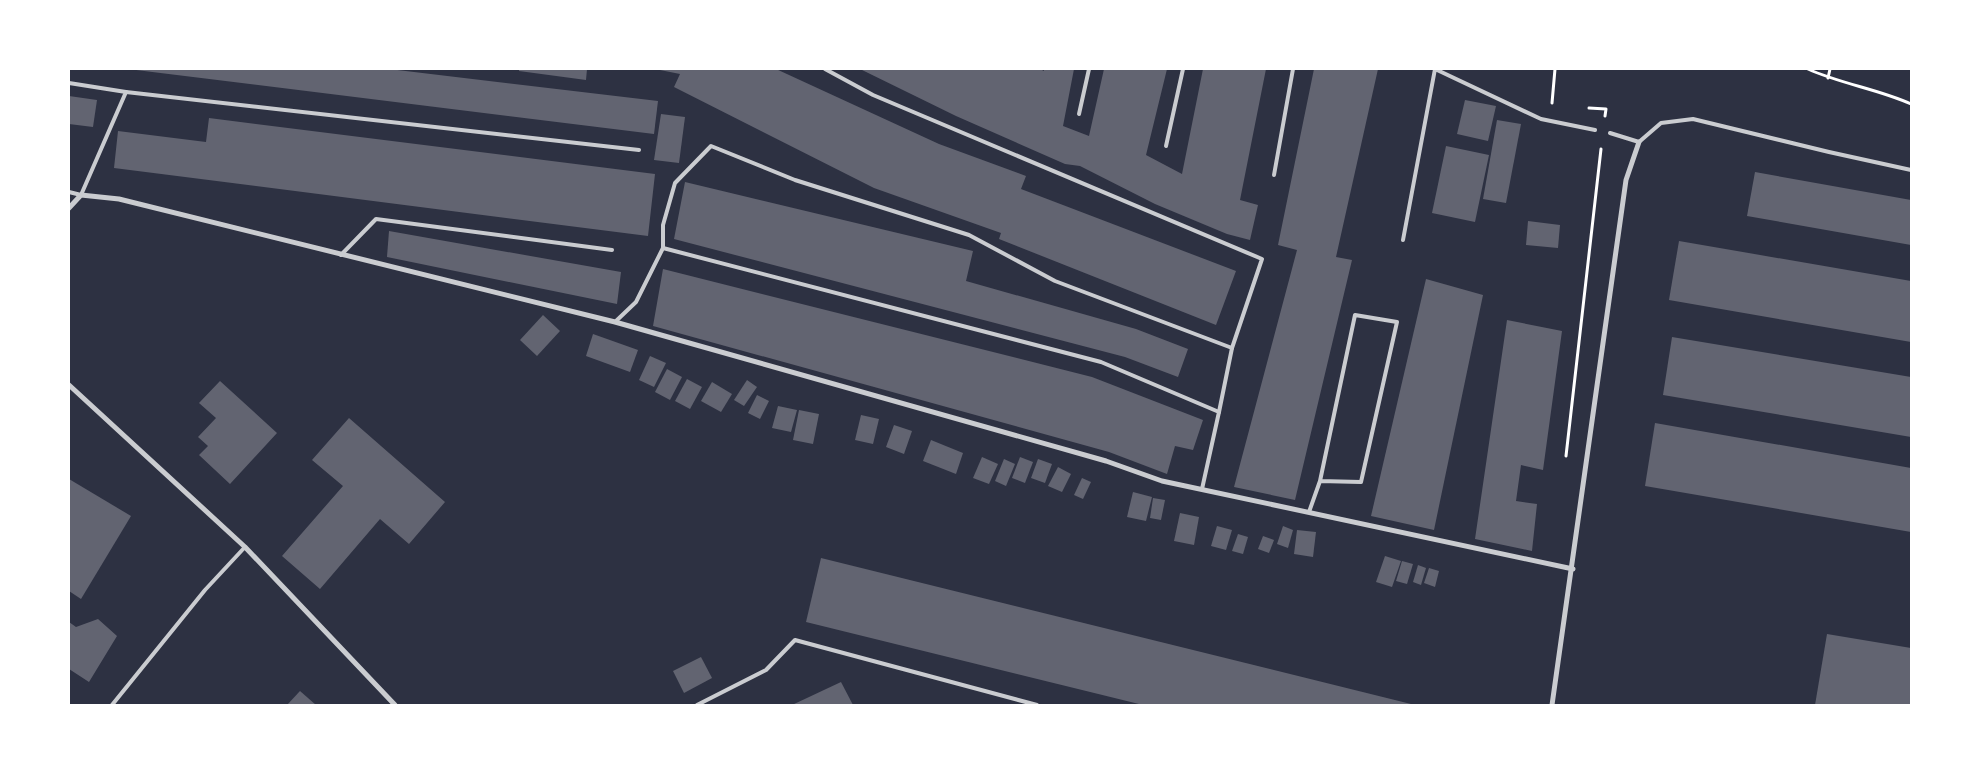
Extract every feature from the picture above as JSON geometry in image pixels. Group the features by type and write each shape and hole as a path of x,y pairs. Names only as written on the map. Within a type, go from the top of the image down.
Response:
{"street":[{"path":"1552,705 1573,569 1626,180 1639,142"},
{"path":"69,208 80,195 119,199 615,322 1106,461 1162,481 1573,569"},
{"path":"69,385 245,547 395,705"}],"lane":[{"path":"825,69 873,95 1262,258 1232,348 1202,489"},
{"path":"1079,114 1088,69"},
{"path":"1166,146 1183,69"},
{"path":"1274,175 1292,69"},
{"path":"1403,240 1435,69 1541,119 1595,130"},
{"path":"69,83 126,92 639,150"},
{"path":"69,192 80,195 126,92"},
{"path":"1610,133 1639,142 1661,123 1693,119 1911,170"},
{"path":"615,322 636,302 663,248 663,225 675,183 712,146 795,180 969,236 1055,281 1232,348"},
{"path":"341,255 376,219 612,250"},
{"path":"663,248 1101,362 1219,412"},
{"path":"1309,512 1320,481 1355,315 1397,322 1361,482 1320,481"},
{"path":"112,705 205,590 245,547"},
{"path":"697,705 766,670 795,640 1037,705"}],"path":[{"path":"1551,106 1555,69"},
{"path":"1808,69 1828,78 1888,93 1911,104"},
{"path":"1828,78 1830,69"},
{"path":"1566,457 1592,224"}],"building":[{"path":"128,69 389,69 658,101 654,134"},
{"path":"519,69 587,69 586,80 519,71"},
{"path":"655,69 776,69 939,144 1026,176 1021,189 1236,271 1216,325 999,239 1001,233 874,188 674,87 680,74"},
{"path":"860,69 1040,69 1044,71 1044,69 1074,69 1063,126 1089,136 1104,69 1167,69 1146,155 1182,174 1203,69 1266,69 1240,200 1258,205 1250,240 1227,234 1155,204 1080,166 1065,164 956,116"},
{"path":"1314,69 1378,69 1336,257 1352,260 1295,500 1234,487 1297,250 1278,245"},
{"path":"69,96 97,100 93,127 69,124"},
{"path":"1465,100 1496,106 1488,141 1457,134"},
{"path":"661,114 685,117 679,163 654,160"},
{"path":"209,118 655,174 648,236 114,168 118,131 206,142"},
{"path":"1497,120 1521,124 1506,203 1483,199"},
{"path":"1446,146 1489,155 1475,222 1432,213"},
{"path":"1755,172 1911,200 1911,245 1747,216"},
{"path":"685,182 973,251 966,281 1136,329 1188,349 1178,377 1125,357 674,239"},
{"path":"1528,221 1560,225 1558,248 1526,245"},
{"path":"389,231 621,272 617,304 387,257"},
{"path":"1679,241 1911,281 1911,342 1669,300"},
{"path":"663,269 1092,377 1203,420 1193,450 1175,446 1167,474 1109,452 653,326"},
{"path":"1426,279 1483,295 1434,530 1371,516"},
{"path":"543,315 560,331 537,356 520,340"},
{"path":"1507,320 1562,331 1543,470 1521,465 1516,501 1537,504 1532,551 1475,539"},
{"path":"593,334 638,350 630,372 586,356"},
{"path":"1672,337 1911,377 1911,437 1663,395"},
{"path":"650,356 666,363 654,387 639,380"},
{"path":"667,369 682,377 670,400 655,392"},
{"path":"687,379 702,387 690,409 675,401"},
{"path":"747,380 757,387 744,406 734,400"},
{"path":"220,381 277,433 230,484 199,455 208,446 198,437 216,418 199,403"},
{"path":"712,382 732,394 721,412 701,401"},
{"path":"757,395 769,401 760,419 748,413"},
{"path":"778,406 797,410 791,432 772,428"},
{"path":"799,410 819,414 813,444 793,440"},
{"path":"861,415 879,419 873,444 855,440"},
{"path":"349,418 445,502 409,544 380,519 320,589 282,556 343,486 312,460"},
{"path":"1655,423 1911,468 1911,532 1645,486"},
{"path":"894,425 912,431 904,454 886,447"},
{"path":"931,440 963,453 956,474 923,461"},
{"path":"982,457 998,464 989,484 973,478"},
{"path":"1020,457 1033,462 1025,483 1012,478"},
{"path":"1004,459 1015,464 1006,486 995,481"},
{"path":"1038,459 1052,464 1045,483 1031,478"},
{"path":"1058,467 1071,474 1062,492 1048,486"},
{"path":"1082,478 1091,482 1083,499 1074,495"},
{"path":"69,479 131,516 81,599 69,591"},
{"path":"1133,492 1152,497 1146,521 1127,517"},
{"path":"1153,498 1165,500 1161,520 1150,518"},
{"path":"1180,513 1199,517 1194,545 1174,541"},
{"path":"1217,526 1232,530 1226,550 1211,546"},
{"path":"1283,526 1293,530 1288,548 1277,544"},
{"path":"1297,530 1316,532 1313,557 1294,554"},
{"path":"1238,534 1248,537 1243,554 1232,551"},
{"path":"1263,536 1274,540 1269,553 1258,549"},
{"path":"1385,556 1401,561 1392,587 1376,582"},
{"path":"821,558 1411,704 1143,705 806,622"},
{"path":"1402,561 1413,564 1407,584 1396,581"},
{"path":"1418,565 1426,568 1421,585 1413,582"},
{"path":"1429,568 1439,571 1435,587 1424,583"},
{"path":"98,619 117,636 89,682 69,669 69,622 76,627"},
{"path":"1827,634 1911,648 1911,705 1815,705"},
{"path":"701,657 712,678 684,693 673,671"},
{"path":"841,682 853,705 792,705"},
{"path":"300,691 316,705 287,705"}]}
